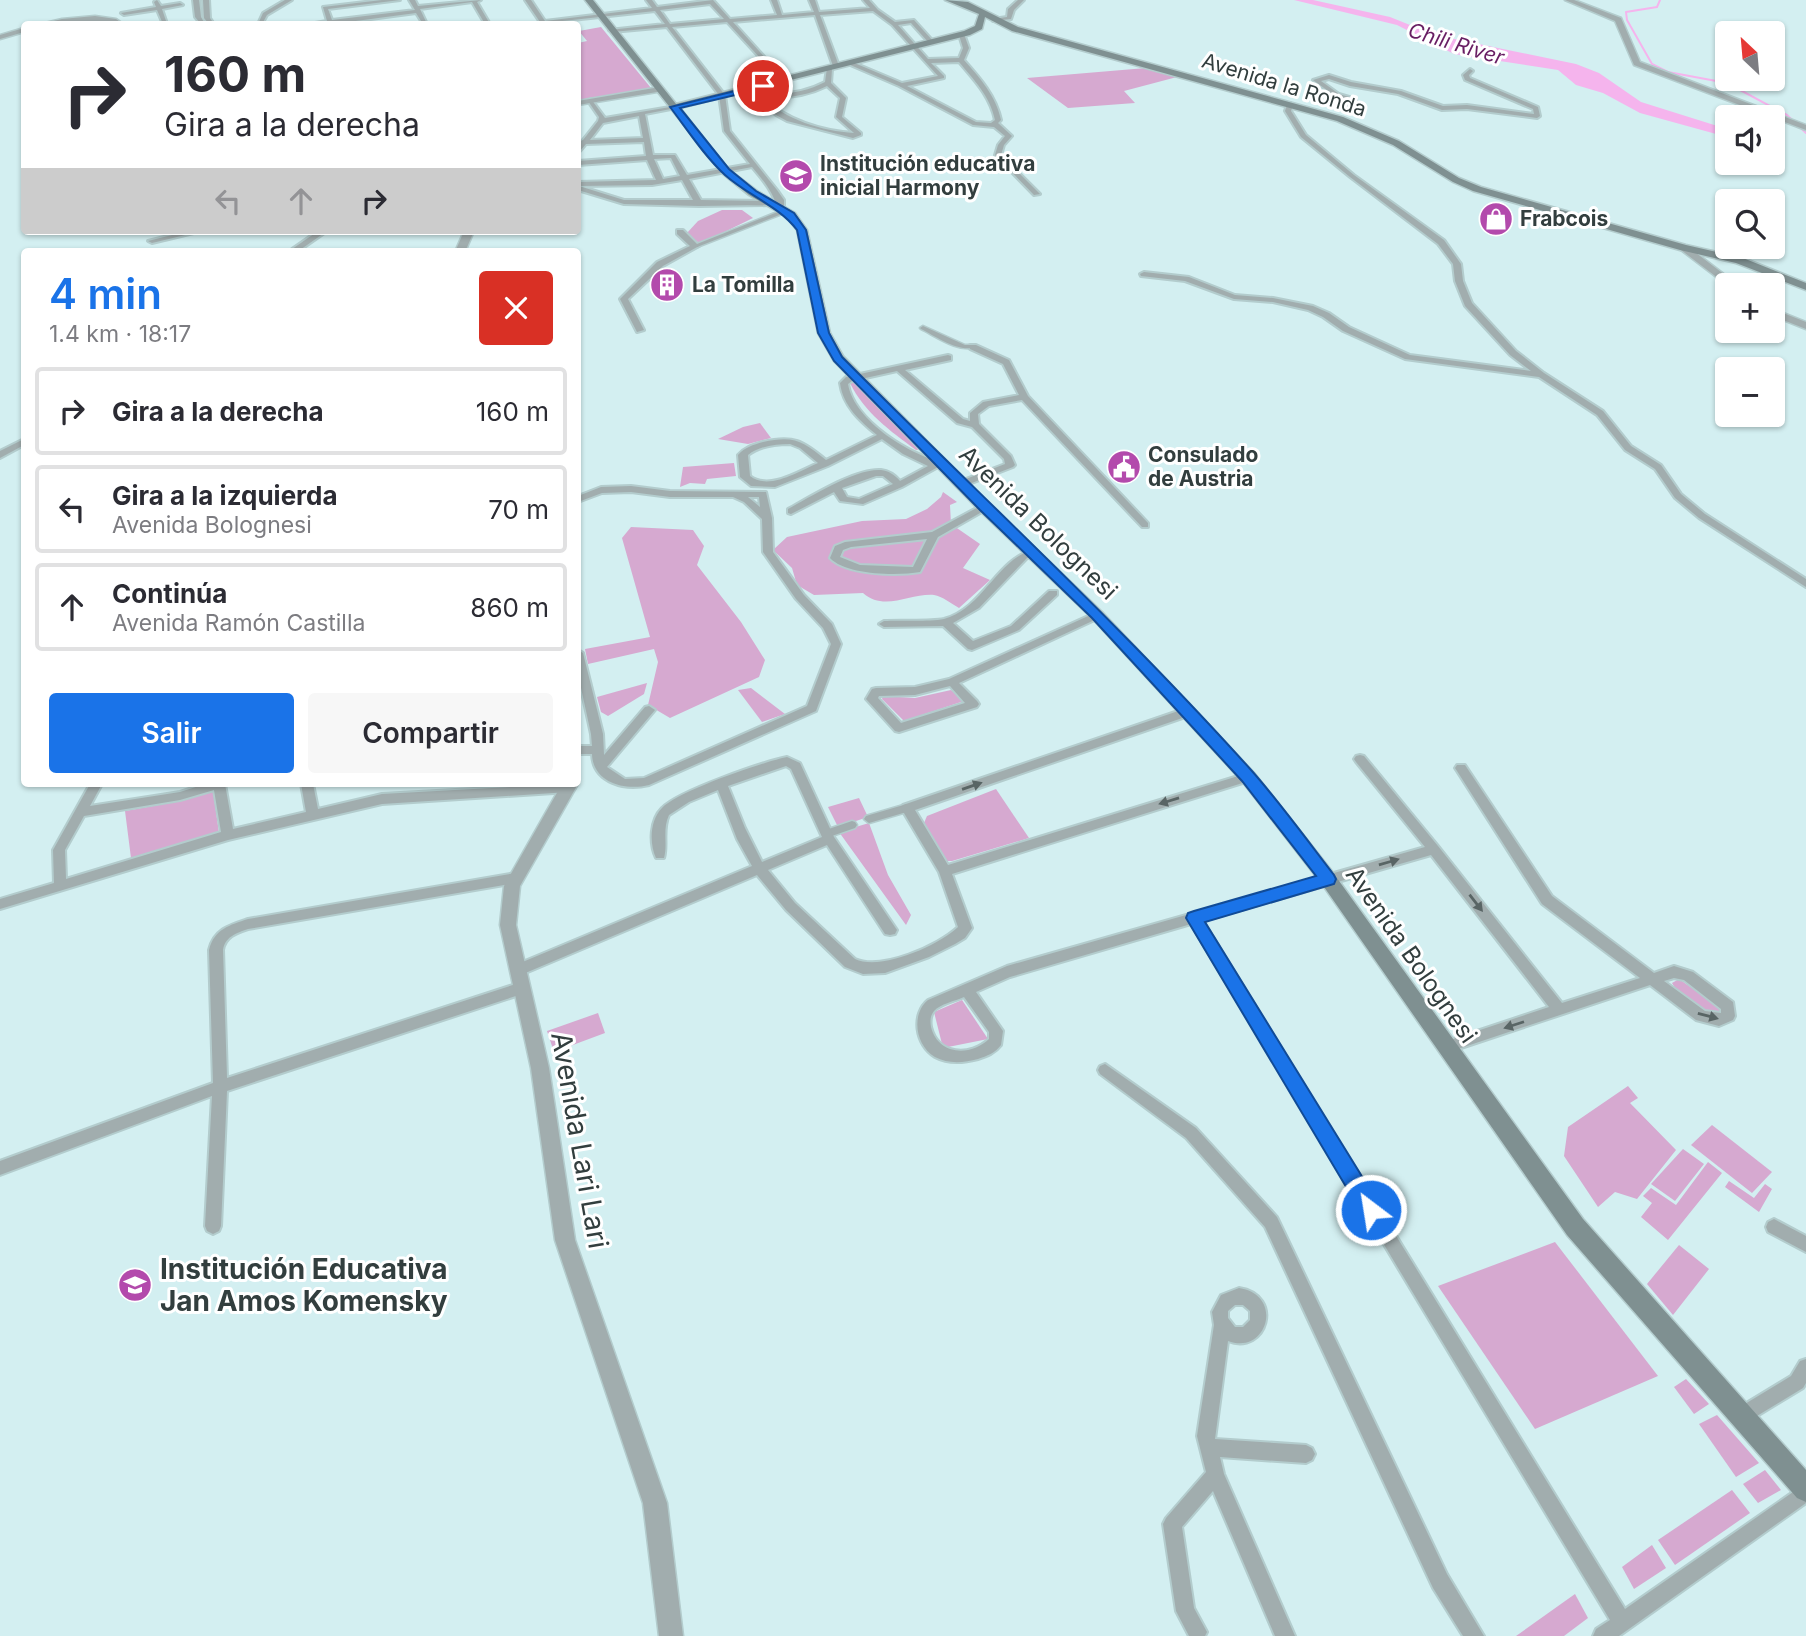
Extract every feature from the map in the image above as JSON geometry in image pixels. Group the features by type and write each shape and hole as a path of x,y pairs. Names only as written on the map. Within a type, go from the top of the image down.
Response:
{"main road":[{"path":"590,0 725,171 779,208"},
{"path":"949,0 965,4 981,18 995,20"},
{"path":"674,107 962,35 976,29 981,18"},
{"name":"Avenida la Ronda","path":"995,20 1015,30 1340,119 1396,143 1456,180 1477,189 1715,255"},
{"name":"Avenida Bolognesi","path":"779,208 802,230 824,333 838,358 938,466 961,484 1097,615 1248,777 1328,879 1575,1227 1806,1491"},
{"path":"1704,262 1715,255"},
{"name":"Avenida la Ronda","path":"1735,259 1806,287"}],"street":[{"path":"157,0 163,21"},
{"path":"196,0 201,21"},
{"path":"206,0 210,21"},
{"path":"262,21 267,12 289,0"},
{"path":"330,21 325,8 397,0"},
{"path":"412,0 423,21"},
{"path":"346,21 474,0 485,21"},
{"path":"528,0 542,21"},
{"path":"649,0 723,96 727,131 774,190 780,200 779,208"},
{"path":"774,0 780,17"},
{"path":"746,91 756,94 803,93 828,83 832,67 812,0"},
{"path":"866,0 873,9 894,24 942,77 901,85"},
{"path":"995,20 1009,18 1011,9 1021,0"},
{"path":"1568,0 1618,20 1637,63 1806,128"},
{"path":"383,1 392,21"},
{"path":"565,21 711,1 783,81"},
{"path":"120,21 124,17 123,5"},
{"path":"124,13 180,5"},
{"path":"612,30 873,9"},
{"path":"65,21 98,21"},
{"path":"894,24 912,21 931,42"},
{"path":"0,37 21,31"},
{"path":"961,61 966,48 962,35"},
{"path":"926,61 961,61 983,86 997,112 998,120 995,123"},
{"path":"850,63 901,85 975,124 995,123 1009,136 998,155 1037,194"},
{"path":"1350,110 1341,106 1354,100 1337,95 1316,80 1329,77 1350,84 1399,92 1441,108 1467,107 1537,116 1536,108 1468,79 1466,75 1470,71"},
{"path":"756,94 769,110 782,118 853,136 859,134 839,117 842,98 828,83"},
{"path":"581,103 660,89"},
{"path":"581,142 602,117 591,101"},
{"path":"1290,105 1288,111 1303,136 1441,242 1458,264 1459,281 1468,304 1501,342 1541,375 1600,413 1628,448 1658,467 1678,496 1702,516 1806,583"},
{"path":"600,121 674,107"},
{"path":"642,114 650,158 660,181"},
{"path":"581,142 647,140"},
{"path":"581,163 673,156 699,204"},
{"path":"581,186 660,181 754,165"},
{"path":"581,187 614,201 779,208"},
{"path":"640,330 624,299 660,264 779,208"},
{"path":"680,232 695,246"},
{"path":"152,241 180,235"},
{"path":"298,248 317,235"},
{"path":"1684,248 1718,273"},
{"path":"1144,274 1195,281 1234,297 1273,300 1319,311 1346,329 1408,357 1541,375"},
{"path":"1785,317 1806,326"},
{"path":"923,328 1006,362 1024,397 1145,525"},
{"path":"938,466 882,436 847,398 844,383 857,377 948,358"},
{"path":"899,369 960,421 975,425 1008,458 1010,465 961,484"},
{"path":"975,425 974,413 986,404 1024,397"},
{"path":"581,498 601,490 631,489 670,494 763,494 772,485 825,464 882,436"},
{"path":"772,485 754,484 746,477 743,455 748,449 786,439 794,440 825,464"},
{"path":"0,455 21,444"},
{"path":"837,488 843,499 860,502 938,466"},
{"path":"791,511 874,473 886,474 899,485"},
{"path":"735,494 747,500 767,518"},
{"path":"581,666 597,734 600,767 623,783 645,782 812,708 836,644 828,626 800,597 768,552 763,494"},
{"path":"934,536 916,570 850,567 839,563 835,558 839,548 849,544 934,536 984,507"},
{"path":"884,624 946,622 975,606 1023,556 1032,553"},
{"path":"946,622 972,646 1015,628 1054,593"},
{"path":"952,682 974,704 899,728 872,699 876,692 915,691 952,682 1097,615"},
{"path":"600,767 649,710"},
{"path":"869,819 1187,712"},
{"path":"581,750 597,750"},
{"path":"1360,759 1559,1010"},
{"path":"660,855 657,840 660,821 667,810 782,761 792,763 796,766 827,837 890,930"},
{"path":"1446,1047 1652,979 1674,972 1688,976 1728,1006 1728,1016 1719,1020 1701,1016 1652,979 1547,900 1461,768"},
{"path":"945,872 1248,777"},
{"path":"722,785 740,833 760,868 782,897 850,963 863,969 895,965 962,933 965,928 945,872 907,808"},
{"path":"60,886 59,850 94,787"},
{"path":"81,812 180,796 209,787"},
{"path":"220,787 228,835"},
{"path":"307,787 313,815"},
{"path":"1,904 228,835 382,799 403,791 528,787"},
{"name":"Avenida Lari Lari","path":"568,787 512,886 508,925 540,1068 565,1240 655,1503 671,1636"},
{"path":"0,1168 520,979 852,825"},
{"path":"967,990 996,1031 996,1041 989,1049 961,1058 946,1056 934,1048 924,1028 925,1015 933,1004 1007,972 1434,849"},
{"path":"213,1226 220,1087 216,950 217,941 223,934 248,925 516,878"},
{"path":"1194,918 1622,1622"},
{"path":"1105,1070 1191,1133 1271,1222 1440,1581 1474,1636"},
{"path":"1774,1227 1806,1244"},
{"path":"1222,1324 1206,1436 1215,1475 1285,1636"},
{"path":"1741,1416 1797,1382 1806,1367"},
{"path":"1209,1447 1306,1454"},
{"path":"1197,1632 1185,1611 1172,1524 1215,1475"},
{"path":"1603,1636 1806,1491"}],"shaded area":[{"path":"601,27 651,88 581,100 581,42 587,41 581,31"},
{"path":"1146,68 1177,77 1124,91 1135,103 1068,108 1027,78"},
{"path":"722,210 742,210 753,218 700,244 687,233 698,221"},
{"path":"854,380 922,449 916,450 870,412 850,383"},
{"path":"760,423 771,438 748,444 718,439 743,427"},
{"path":"734,463 736,476 707,479 705,484 690,483 680,487 683,467"},
{"path":"943,492 957,502 950,505 951,524 980,544 963,568 990,580 959,608 934,595 880,601 863,593 814,595 797,585 792,568 773,550 787,537 862,521 906,519 927,509"},
{"path":"631,527 693,530 704,546 697,565 741,622 765,660 759,677 670,718 648,705 658,662 654,649 588,664 585,649 650,637 622,538"},
{"path":"647,683 644,694 608,716 601,712 597,697"},
{"path":"751,688 785,714 762,722 738,690"},
{"path":"951,690 964,701 904,721 882,699 883,696 915,698"},
{"path":"996,789 1029,838 945,861 924,823 927,816"},
{"path":"213,790 219,833 131,858 125,811 175,802"},
{"path":"859,798 868,817 838,827 828,807"},
{"path":"869,823 888,875 911,915 906,925 839,832"},
{"path":"1679,979 1719,1007 1720,1012 1707,1013 1675,988 1672,983"},
{"path":"962,1000 988,1039 943,1048 934,1012"},
{"path":"598,1013 605,1033 554,1052 547,1031"},
{"path":"1628,1086 1638,1098 1630,1103 1676,1150 1637,1199 1615,1192 1598,1207 1564,1156 1568,1127"},
{"path":"1712,1125 1772,1172 1752,1193 1691,1145"},
{"path":"1683,1149 1704,1164 1675,1201 1651,1184"},
{"path":"1708,1162 1722,1173 1668,1240 1641,1217 1652,1203 1643,1196 1651,1188 1676,1205"},
{"path":"1729,1181 1754,1198 1765,1184 1772,1189 1759,1212 1725,1187"},
{"path":"1555,1242 1658,1376 1535,1429 1438,1286"},
{"path":"1679,1245 1709,1269 1673,1315 1647,1284"},
{"path":"1686,1379 1709,1404 1694,1414 1674,1387"},
{"path":"1717,1415 1759,1463 1736,1477 1699,1424"},
{"path":"1765,1470 1781,1490 1758,1503 1743,1484"},
{"path":"1732,1490 1750,1513 1675,1565 1658,1540"},
{"path":"1652,1545 1666,1568 1634,1589 1622,1567"},
{"path":"1575,1594 1588,1618 1564,1636 1516,1636"}],"water":[{"name":"Chili River","path":"1294,0 1313,0 1390,17 1435,35 1576,64 1599,73 1641,102 1715,125 1715,134 1640,113 1603,93 1576,85 1558,70 1454,54 1397,25"}],"waterway":[{"path":"1660,0 1657,7 1626,12 1627,20 1652,64 1668,72 1727,83 1787,115 1806,133"}],"place":[{"name":"Institución educativa inicial Harmony","path":"796,176"},
{"name":"Frabcois","path":"1496,219"},
{"name":"La Tomilla","path":"667,285"},
{"name":"Consulado de Austria","path":"1124,467"},
{"name":"Institución Educativa Jan Amos Komensky","path":"135,1285"}],"route":[{"path":"763,86 674,107 725,171 753,193 791,215 802,230 824,333 838,358 984,507 1097,615 1248,777 1328,879 1194,918 1371,1210"}]}
